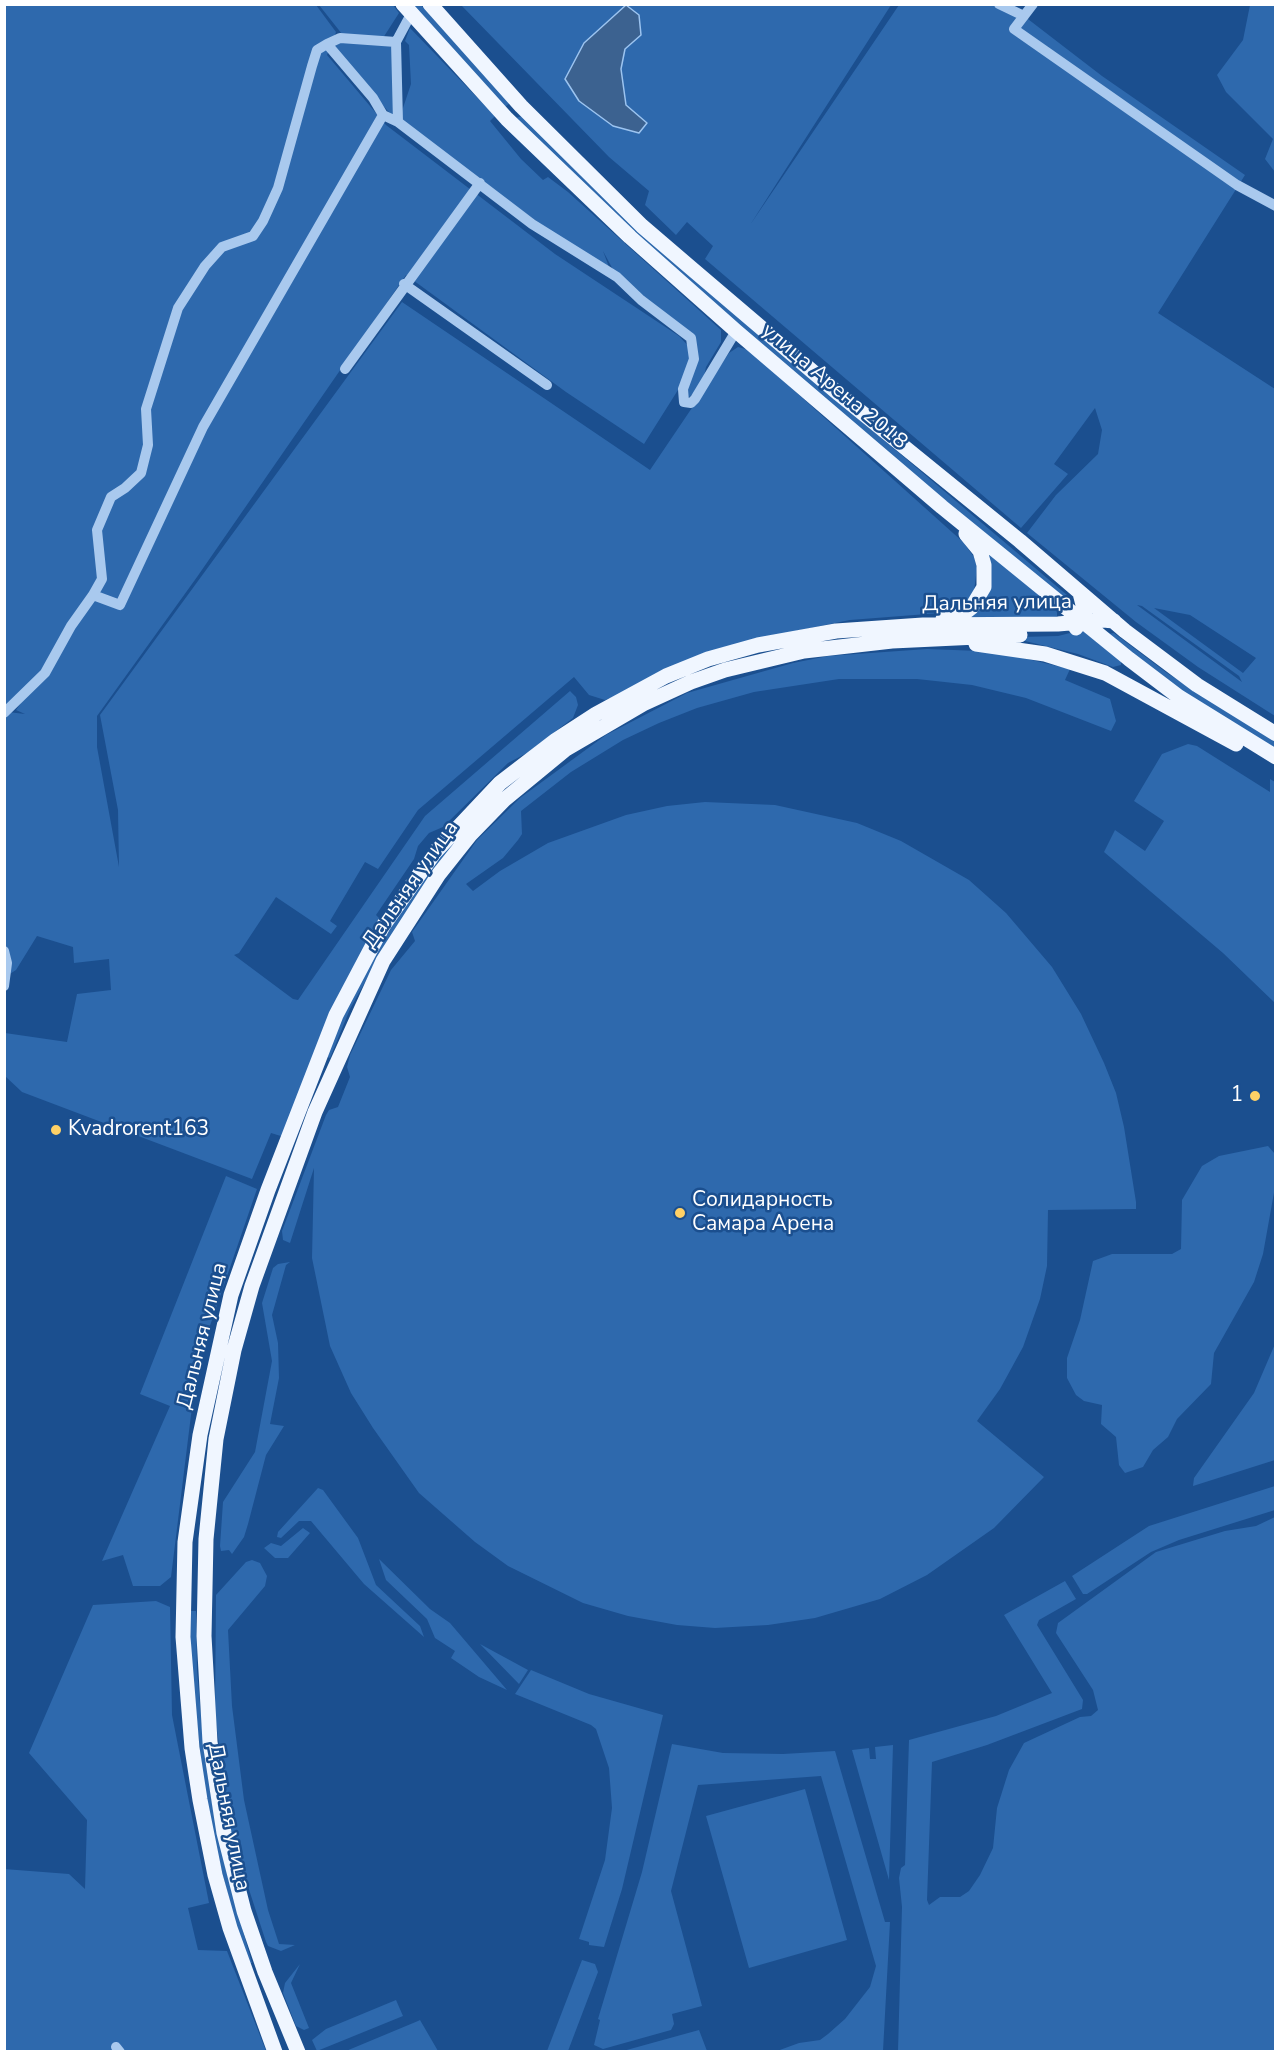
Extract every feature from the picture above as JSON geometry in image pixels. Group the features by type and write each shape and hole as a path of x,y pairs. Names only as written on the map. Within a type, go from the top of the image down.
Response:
{"main road":[{"name":"улица Арена 2018","path":"430,4 513,99 642,226 839,394 1114,621 1197,684 1275,734"},
{"name":"улица Арена 2018","path":"407,10 507,119 630,237 736,332 942,507 1082,621 1179,697 1275,757"},
{"path":"836,631 869,623 951,619 972,607 984,587 984,565 972,541 942,507"},
{"path":"1080,593 1085,614 1082,621 1114,621"},
{"name":"Дальняя улица","path":"298,2052 265,1972 235,1880 215,1781 207,1695 204,1574 216,1439 234,1350 265,1248 327,1084 383,961 500,783 556,740 615,703 666,676 708,659 758,645 836,631 923,625 1058,624 1082,621"},
{"name":"Дальняя улица","path":"275,2052 247,1979 215,1875 192,1748 183,1637 184,1574 191,1491 200,1435 231,1296 249,1242 336,1016 383,926 435,852 478,816 504,800 566,749 643,704 691,682 725,670 804,651 892,641 1053,634 1075,629 1082,621"},
{"path":"892,641 970,643 1015,648 1075,662 1136,688 1275,767"},
{"path":"311,1076 327,1084"},
{"path":"249,1242 265,1248"},
{"path":"200,1435 216,1439"},
{"path":"184,1574 204,1574"},
{"path":"247,1979 265,1972"}],"street":[{"path":"999,4 1024,16"},
{"path":"1034,4 1014,29 1237,185 1275,206"},
{"path":"398,122 396,42 407,10"},
{"path":"4,713 45,673 71,626 102,579 97,530 111,497 126,488 141,472 148,445 146,409 178,308 205,266 222,247 253,236 263,221 278,188 317,50 340,38 396,42"},
{"path":"327,44 373,98 383,115 398,122 417,140 480,183 532,224 617,277 641,300 691,338 694,359 683,389 684,402 691,403 694,399 736,332"},
{"path":"93,595 120,604 202,427 383,115"},
{"path":"345,369 480,183"},
{"path":"405,284 547,385"},
{"path":"4,951 7,963 4,986"}],"shaded area":[{"path":"5,5 316,5 336,32 333,40 396,42 399,120 411,84 409,45 405,41 410,28 495,116 490,121 521,159 543,180 548,177 568,192 721,330 721,342 706,367 702,386 688,398 683,382 644,444 566,392 406,275 197,577 97,716 97,747 119,867 118,810 100,715 402,302 650,470 729,353 738,347 749,350 963,542 974,557 977,568 974,591 968,601 953,612 850,620 776,635 605,700 589,695 574,677 418,810 378,869 365,862 330,921 337,926 331,934 276,897 239,953 234,955 293,999 298,1000 425,816 570,691 576,697 578,705 573,718 527,753 508,763 443,827 429,833 418,846 414,859 376,915 381,920 284,1137 271,1133 252,1179 22,1092 5,1076 5,1033 67,1042 77,994 111,990 109,959 74,963 73,947 37,936 16,970 5,977 5,714 8,712 25,714 16,710 30,690 5,708","holes":["330,48 398,122 612,275 603,251 617,277 691,338 692,350 679,336 555,254 386,125 327,55"]},
{"path":"319,5 393,5 399,13 383,38 342,34"},
{"path":"411,5 421,5 510,103 505,107"},
{"path":"461,5 891,5 750,225 899,5 1004,5 1024,16 1102,76 1245,175 1158,313 1275,389 1275,716 1198,667 1136,622 1027,533 1056,495 1098,454 1102,430 1095,408 1054,464 1068,474 1021,528 705,259 713,246 687,222 676,235 645,205 649,191 609,157","holes":["1137,605 1142,606 1239,676 1242,682","1154,608 1190,615 1256,658 1243,673"]},
{"path":"626,5 639,15 641,35 625,49 621,69 626,105 647,123 639,133 613,126 579,101 565,79 584,43"},
{"path":"1250,5 1275,5 1275,172 1265,159 1273,139 1226,92 1217,75 1243,40"},
{"path":"522,116 684,271 1067,595 1069,602 1065,602 674,272 516,118"},
{"path":"988,553 1057,609 1057,618 974,621 971,615"},
{"path":"1082,630 1121,661 1121,665 1113,667 1078,654 1021,640 1021,637 1058,636"},
{"path":"1114,633 1167,673 1275,742 1275,751 1195,702 1108,634"},
{"name":"Солидарность Самара Арена","path":"927,649 980,651 1070,669 1065,680 1110,699 1116,721 1111,731 1026,698 972,685 917,679 839,679 754,692 697,708 659,723 623,740 571,772 521,811 522,834 518,840 503,858 466,884 473,891 500,871 548,843 626,815 667,806 705,802 775,805 857,823 901,841 969,880 1006,913 1052,967 1081,1014 1104,1063 1116,1093 1124,1127 1136,1202 1136,1209 1048,1210 1047,1266 1040,1299 1023,1347 1000,1389 977,1421 1044,1477 994,1528 927,1575 880,1599 815,1618 768,1625 715,1628 677,1625 628,1616 583,1603 508,1566 475,1542 419,1493 351,1393 330,1346 312,1258 314,1168 290,1243 283,1240 282,1231 326,1115 329,1110 338,1107 350,1077 347,1067 350,1055 391,970 415,941 412,932 477,840 520,798 606,735 687,693 793,663 828,656"},
{"path":"1188,744 1197,746 1270,792 1270,779 1275,782 1275,1003 1223,953 1104,852 1115,830 1145,851 1164,821 1134,801 1162,754"},
{"path":"468,822 388,941 350,1009 330,1058 325,1056 357,984 377,948 419,882"},
{"path":"1268,1146 1275,1154 1275,1187 1263,1254 1254,1282 1214,1353 1211,1384 1177,1419 1168,1437 1153,1450 1143,1467 1125,1473 1119,1465 1116,1437 1101,1424 1102,1405 1084,1401 1076,1395 1067,1378 1067,1358 1080,1320 1093,1261 1112,1254 1172,1254 1181,1249 1182,1200 1202,1166 1219,1156"},
{"path":"226,1176 257,1189 203,1346 191,1415 171,1577 160,1586 133,1586 123,1555 102,1561 170,1406 140,1394"},
{"path":"290,1262 286,1265 272,1315 278,1343 279,1378 270,1424 284,1426 266,1455 244,1537 232,1554 229,1550 221,1551 220,1546 223,1502 255,1452 272,1361 262,1303 273,1268 278,1264"},
{"path":"1275,1344 1275,1460 1193,1486 1194,1478 1254,1393"},
{"path":"1275,1486 1275,1510 1179,1540 1151,1552 1087,1594 1083,1594 1072,1576 1149,1526"},
{"path":"318,1488 323,1490 358,1538 376,1585 420,1626 424,1637 364,1584 311,1521 299,1521 281,1538 277,1537 278,1532"},
{"path":"1275,1517 1275,2051 898,2051 902,1907 899,1878 901,1868 905,1865 909,1740 996,1716 1052,1693 1004,1615 1065,1581 1076,1599 1039,1620 1037,1625 1083,1700 1082,1709 987,1745 932,1762 927,1900 929,1905 940,1897 960,1897 969,1891 980,1875 993,1848 997,1808 1009,1770 1024,1743 1080,1717 1091,1716 1098,1710 1093,1690 1056,1633 1058,1623 1156,1552 1225,1531 1256,1526"},
{"path":"303,1528 310,1533 288,1558 275,1558 264,1548 271,1543 281,1546"},
{"path":"379,1559 430,1609 450,1623 507,1690 479,1677 451,1658 455,1651 435,1638 427,1619 386,1580"},
{"path":"252,1560 260,1563 267,1576 265,1586 228,1630 232,1706 244,1800 268,1910 279,1944 295,1945 281,1951 268,1946 266,1942 231,1834 215,1715 216,1595 246,1562"},
{"path":"156,1601 170,1607 172,1715 209,1903 188,1908 198,1950 227,1951 266,2051 5,2051 4,1869 69,1874 85,1889 87,1820 29,1753 93,1605"},
{"path":"191,1611 196,1611 197,1670 205,1760 213,1809 227,1874 252,1963 246,1963 216,1849 204,1786 190,1658"},
{"path":"480,1644 528,1670 519,1684"},
{"path":"531,1670 589,1694 663,1715 622,1889 604,1947 589,1945 589,1942 579,1939 605,1860 612,1808 609,1768 596,1729 591,1725 515,1694"},
{"path":"672,1744 723,1753 783,1754 835,1751 885,1922 890,1922 883,2051 777,2051 799,2043 820,2040 828,2034 845,2019 870,1987 876,1966 821,1776 698,1785 671,1891 702,2006 672,2014 674,2024 671,2030 603,2049 594,2045 600,2020 598,2019 642,1872"},
{"path":"893,1745 889,1880 852,1750 869,1748 870,1759 876,1759 875,1747"},
{"path":"805,1789 847,1940 749,1968 706,1816"},
{"path":"582,1960 595,1964 598,1972 568,2051 547,2051"},
{"path":"300,1964 291,1983 309,2028 304,2030 296,2026 283,1993 285,1983"},
{"path":"396,2000 403,2016 317,2051 312,2040 326,2029"},
{"path":"420,2020 438,2051 346,2051 418,2021"},
{"path":"699,2030 707,2051 623,2051"}],"place":[{"name":"1","path":"1255,1096"},
{"name":"Kvadrorent163","path":"56,1130"},
{"name":"Солидарность Самара Арена","path":"680,1213"}]}
